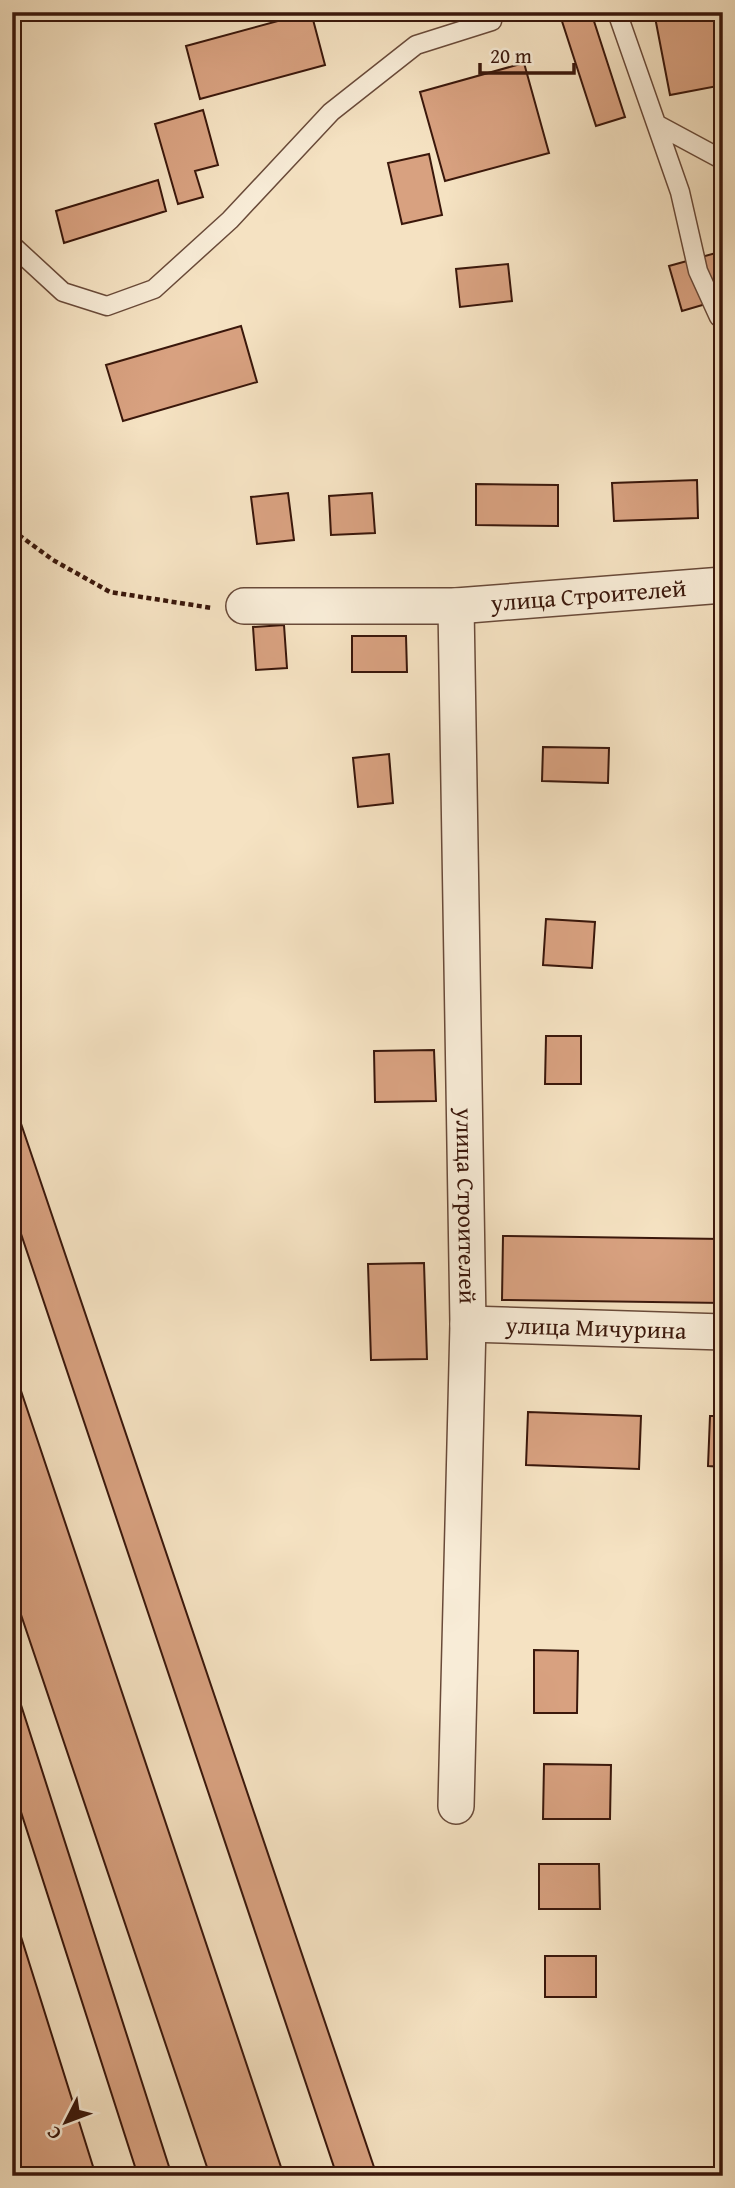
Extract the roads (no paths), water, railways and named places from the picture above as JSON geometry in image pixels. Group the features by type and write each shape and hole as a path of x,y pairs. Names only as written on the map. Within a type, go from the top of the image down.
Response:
{"street":[{"name":"улица Строителей","path":"244,606 456,606 723,585"},
{"name":"улица Строителей","path":"456,606 468,1324 456,1806"},
{"name":"улица Мичурина","path":"468,1324 723,1332"}],"lane":[{"path":"12,245 63,292 107,306 154,289 230,220 331,113 416,45 492,21 489,12"},
{"path":"617,12 680,192 698,271 719,317 723,319"},
{"path":"658,125 723,160"}]}
